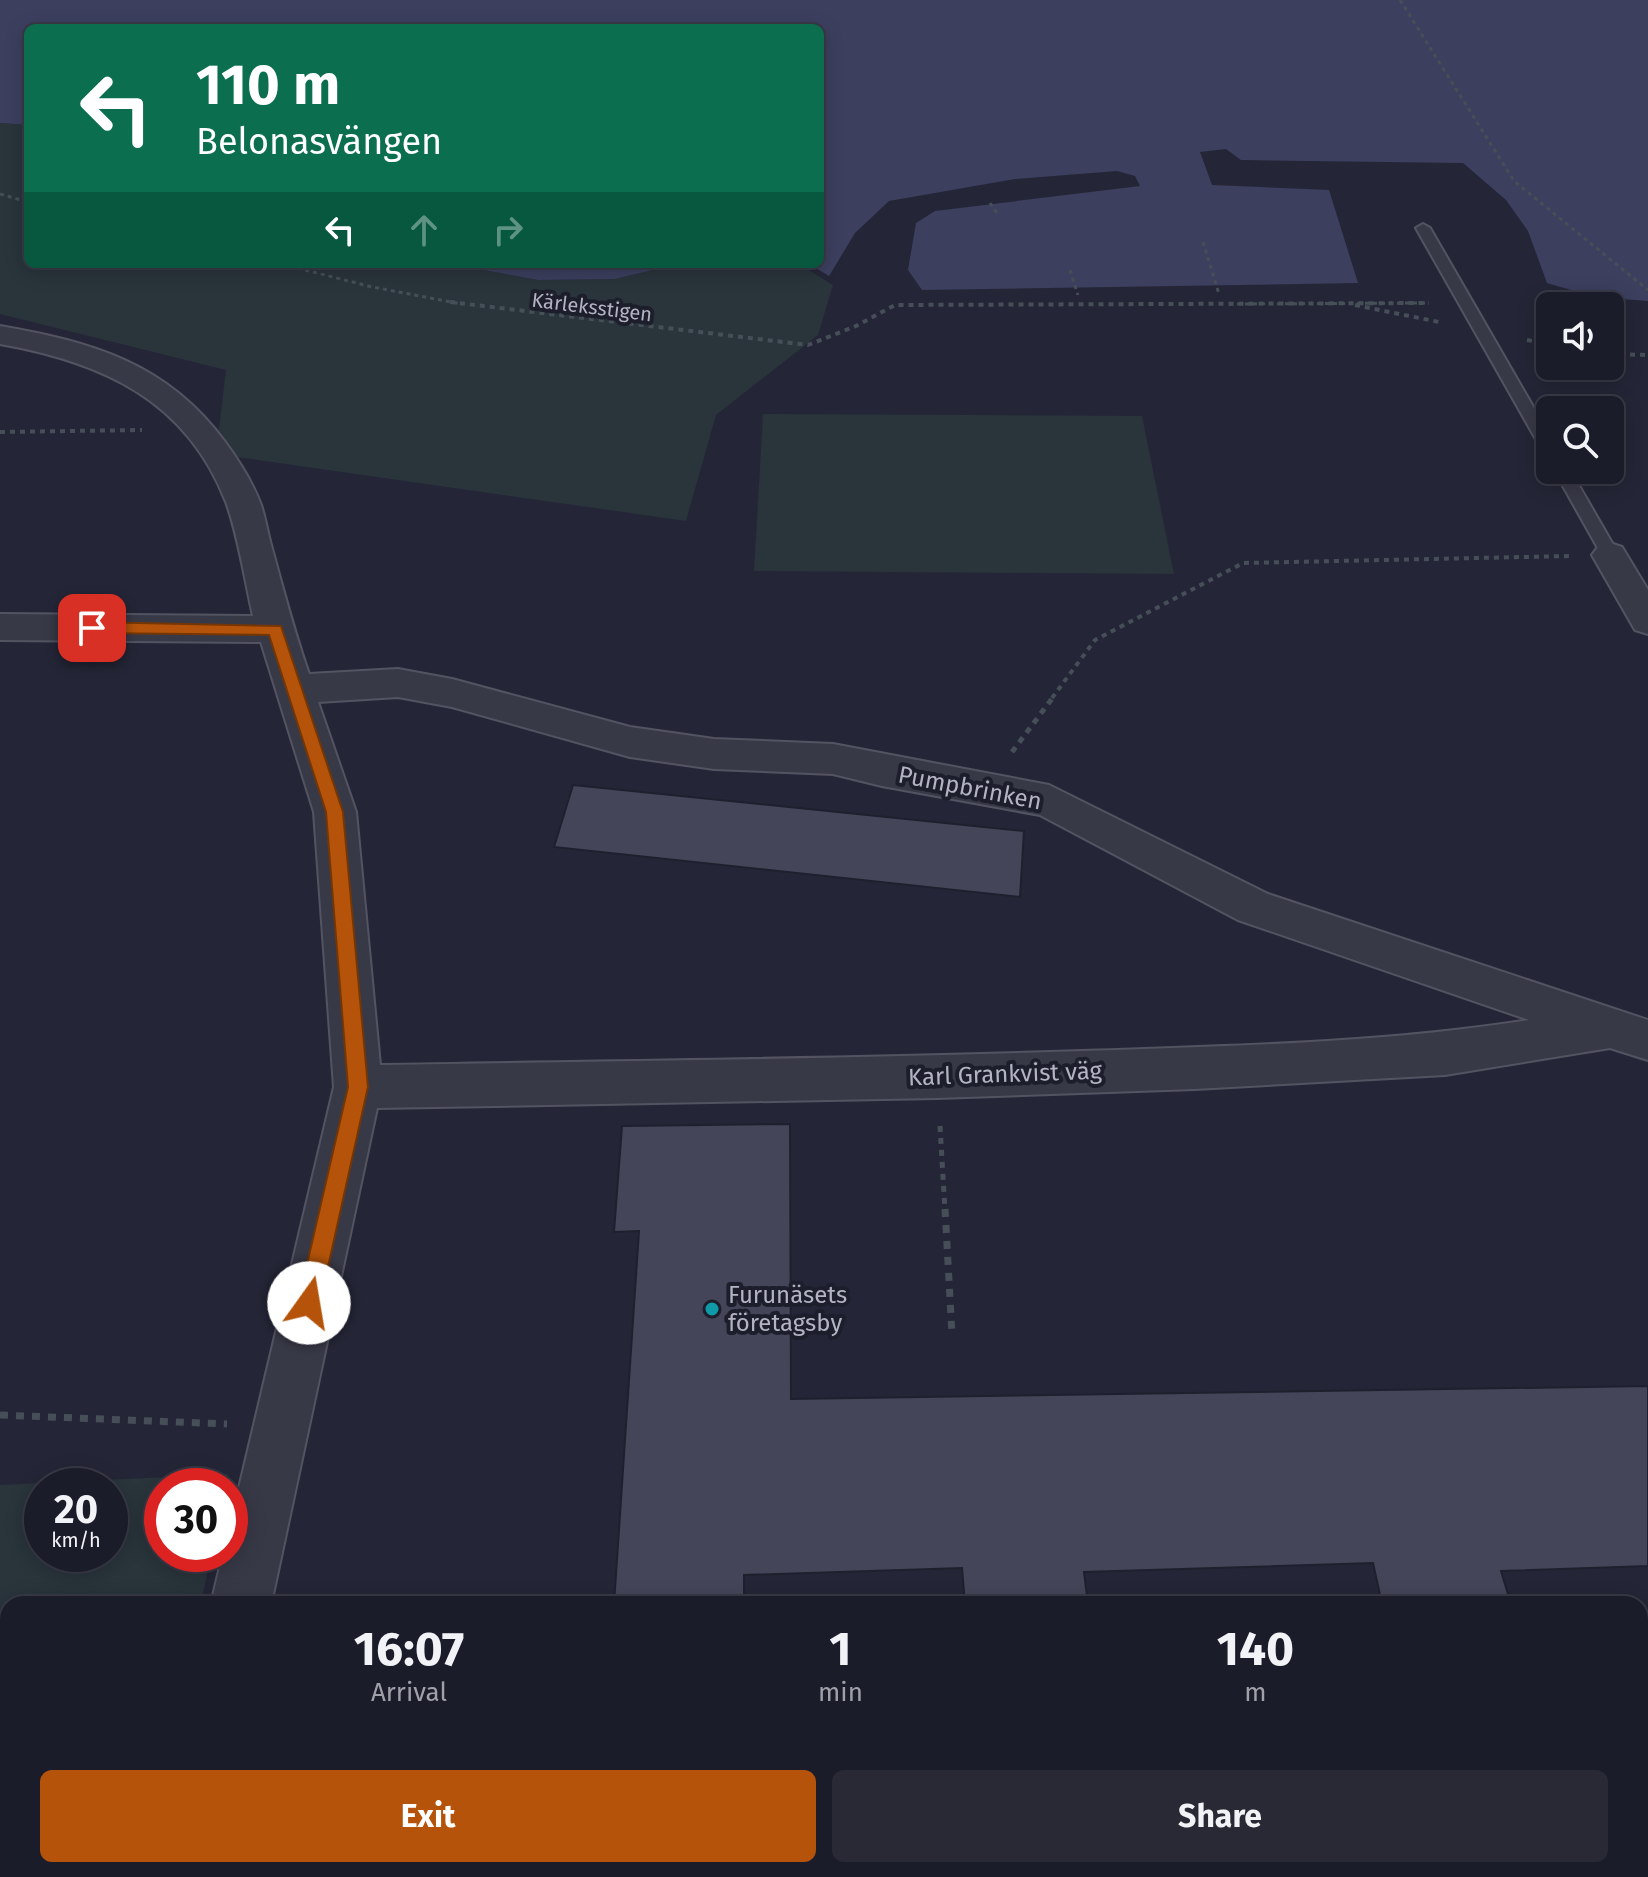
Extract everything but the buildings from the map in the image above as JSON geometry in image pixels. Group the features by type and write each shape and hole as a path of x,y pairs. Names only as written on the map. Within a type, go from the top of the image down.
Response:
{"street":[{"path":"0,335 55,342 109,363 141,378 199,426 242,500 275,629 335,812 358,1087 243,1596"},
{"path":"1610,555 1648,621"},
{"path":"0,627 275,629"},
{"name":"Pumpbrinken","path":"295,689 398,683 452,693 630,742 714,754 833,759 882,771 1049,801 1253,907 1629,1034"},
{"name":"Karl Grankvist väg","path":"358,1087 937,1077 1445,1054 1629,1034"}],"lane":[{"path":"1423,228 1536,425"},
{"path":"1570,484 1610,555"}],"path":[{"path":"1400,0 1514,181 1648,290"},
{"path":"0,194 24,201"},
{"path":"990,203 997,213"},
{"path":"1203,242 1219,294"},
{"name":"Kärleksstigen","path":"298,268 372,287 487,308 808,345 856,326 895,305 1467,303"},
{"path":"1070,270 1078,295"},
{"path":"1624,354 1648,355"},
{"path":"0,432 199,426"},
{"path":"985,788 1095,640 1243,563 1610,555"},
{"path":"937,1077 952,1334"},
{"path":"0,1415 281,1426"}],"shaded area":[{"path":"0,123 24,125 24,268 473,268 538,280 615,279 661,268 805,268 833,285 818,335 716,415 686,521 216,454 226,370 0,314"},
{"path":"763,414 1142,416 1174,574 754,571"},
{"path":"144,1478 144,1572 207,1572 203,1596 0,1596 0,1485 24,1484 24,1572 128,1572 128,1479"}],"water":[{"path":"0,0 1648,0 1648,301 1624,299 1624,292 1582,292 1547,283 1528,231 1506,200 1463,163 1241,160 1226,149 1200,152 1212,185 1329,190 1358,283 922,290 908,270 916,223 935,211 1140,186 1135,176 1117,171 1015,179 889,201 855,233 829,276 816,268 824,268 824,24 24,24 24,125 0,123"},
{"path":"473,268 661,268 615,279 538,280"}],"place":[{"name":"Furunäsets företagsby","path":"712,1309"}],"route":[{"path":"92,628 275,629 335,812 358,1087 309,1303"}]}
